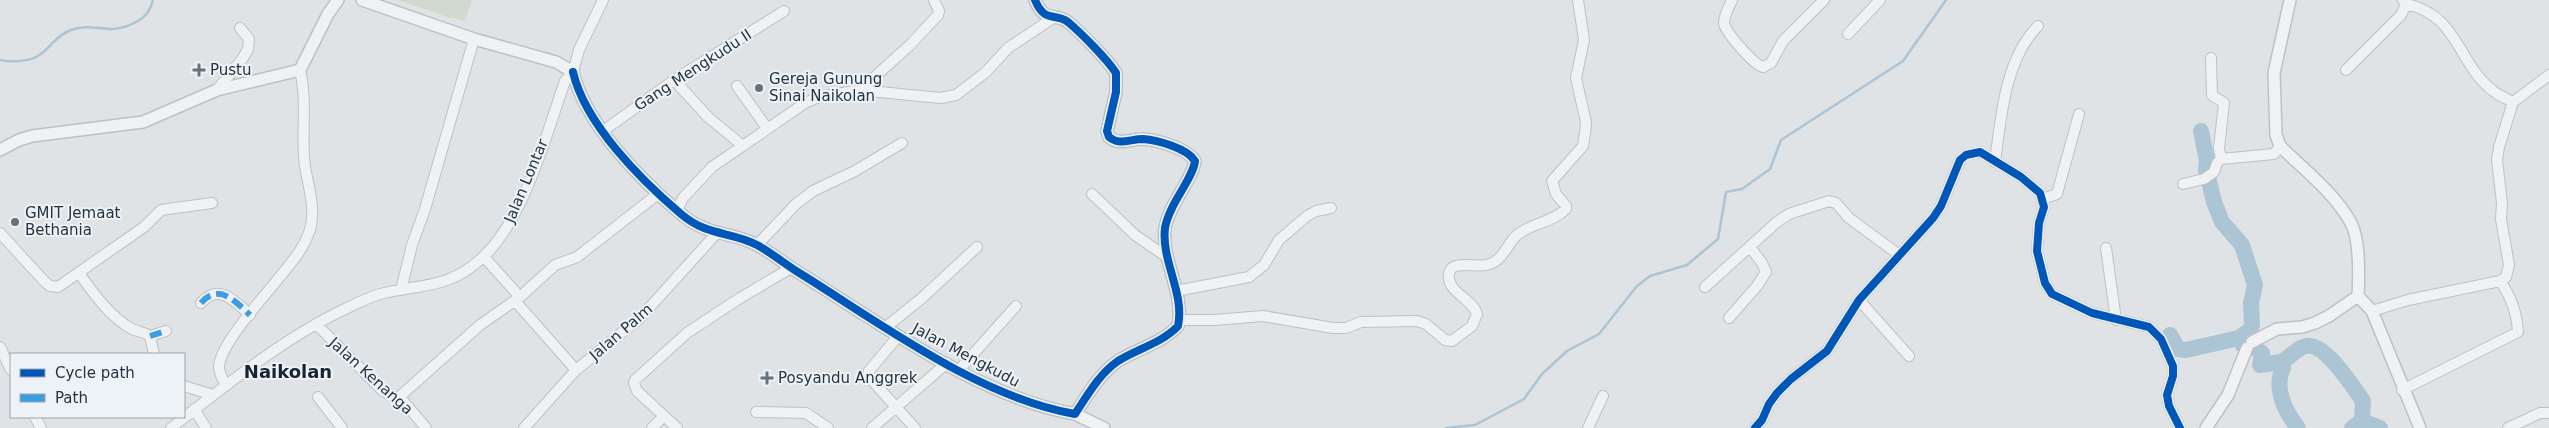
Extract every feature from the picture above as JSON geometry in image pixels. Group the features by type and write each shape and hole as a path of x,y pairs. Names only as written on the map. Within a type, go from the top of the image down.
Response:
{"street":[{"path":"226,385 220,375 219,365 232,338 300,251 310,231 312,210 304,158 306,109 300,70 328,14 338,0"},
{"path":"362,0 474,39 556,62 573,72"},
{"name":"Jalan Lontar","path":"185,416 226,385 316,324 370,298 402,290 432,286 454,279 465,273 484,257 514,216 533,171 565,81 573,72 579,50 603,0"},
{"path":"860,90 910,45 938,15 938,8 934,0"},
{"path":"1035,0 1042,12 1053,18 1066,21 1116,73 1116,92 1108,125 1109,136 1120,142 1136,139 1157,142 1188,154 1195,161 1168,218 1165,239 1167,257 1176,291 1178,326 1170,334 1129,355 1108,369 1075,414"},
{"path":"1179,320 1263,316 1334,328 1346,328 1361,322 1417,321 1426,324 1445,340 1452,341 1468,330 1477,314 1473,305 1454,289 1449,279 1449,273 1452,268 1460,265 1475,266 1492,263 1504,255 1515,237 1557,218 1566,210 1566,206 1553,188 1552,181 1583,146 1585,133 1586,122 1576,78 1584,40 1578,0"},
{"path":"1732,0 1724,22 1727,30 1756,65 1763,67 1771,63 1783,41 1824,0"},
{"path":"1848,34 1880,0"},
{"path":"2290,0 2274,73 2276,135 2280,146 2337,204 2352,224 2359,275 2358,296 2372,311 2402,390 2420,428"},
{"path":"2346,70 2401,15 2405,2 2421,8 2437,18 2449,30 2484,81 2495,93 2513,102"},
{"name":"Gang Mengkudu II","path":"603,130 674,80 784,11"},
{"path":"677,210 683,198 712,167 800,106 819,97 860,90 940,98 956,96 986,72 1008,48 1053,18"},
{"path":"1995,162 2000,122 2016,61 2026,40 2038,26"},
{"path":"217,90 248,49 249,39 240,28"},
{"path":"402,290 412,245 425,209 474,39"},
{"path":"2211,58 2212,94 2224,103 2219,148 2222,159"},
{"path":"0,150 19,140 32,136 143,122 217,90 300,70"},
{"name":"Jalan Mengkudu","path":"573,72 576,84 611,144 658,194 690,220 716,234 757,245 899,335 1007,395 1047,409 1075,414 1104,428"},
{"path":"2372,311 2408,300 2500,281 2506,277 2508,265 2502,228 2502,203 2497,160 2513,102 2549,75"},
{"path":"674,80 708,117 743,146"},
{"path":"737,86 767,128"},
{"path":"2043,199 2057,194 2079,114"},
{"path":"757,245 796,204 813,191 856,171 902,143"},
{"path":"2183,184 2204,179 2214,172 2217,163 2222,159 2274,154 2280,146"},
{"path":"1755,428 1762,420 1769,404 1777,394 1835,342 1859,300 1898,254 1933,218 1941,206 1960,160 1966,155 1980,152 2021,177 2040,193 2043,199 2043,214 2038,223 2036,238 2045,283 2052,294 2092,313 2149,327 2160,339 2172,366 2173,376 2167,396 2168,406 2180,428"},
{"path":"398,398 480,325 518,299 556,265 577,257 658,194"},
{"path":"1092,194 1135,235 1167,257"},
{"path":"1705,287 1777,222 1789,214 1829,201 1836,203 1849,218 1898,254"},
{"path":"0,233 50,286 58,287 144,227 161,210 212,203"},
{"path":"1176,291 1249,277 1264,265 1279,240 1307,216 1316,211 1331,208"},
{"name":"Jalan Palm","path":"524,428 576,370 640,318 716,234"},
{"path":"886,327 922,298 977,247"},
{"path":"1729,318 1757,286 1766,272 1750,247"},
{"path":"2106,248 2116,320"},
{"path":"484,257 576,370"},
{"path":"677,428 637,391 634,383 635,380 687,333 740,298 791,268"},
{"path":"79,274 92,292 132,329 150,336 166,331"},
{"path":"2402,390 2518,332 2517,322 2507,290 2500,281"},
{"path":"201,303 213,294 224,294 229,296 250,315"},
{"path":"2206,428 2228,395 2249,345 2277,329 2302,327 2329,316 2358,296"},
{"path":"1859,300 1909,356"},
{"path":"959,370 1016,306"},
{"name":"Jalan Kenanga","path":"316,324 383,391 398,398 426,428"},
{"path":"899,335 869,371 868,376 915,428"},
{"path":"150,336 154,353"},
{"path":"0,347 10,368"},
{"path":"872,428 947,363"},
{"path":"185,386 213,395"},
{"path":"1588,428 1604,396"},
{"path":"318,397 342,428"},
{"path":"194,409 206,428"},
{"path":"756,412 806,413 828,428"},
{"path":"2508,428 2540,413 2549,413"},
{"path":"652,428 663,417"},
{"name":"Jalan Lontar","path":"171,428 183,418"}],"shaded area":[{"path":"398,0 472,0 465,21 447,17"}],"waterway":[{"path":"0,60 19,61 34,58 61,35 71,30 88,27 110,29 128,26 143,17 149,10 153,0"},
{"path":"1446,428 1475,425 1524,399 1542,374 1567,351 1599,334 1637,286 1650,276 1687,265 1718,239 1726,192 1742,189 1770,169 1781,140 1903,61 1946,0"},
{"path":"2201,131 2207,161 2206,169 2214,202 2222,222 2242,245 2255,285 2251,303 2252,325 2250,330 2239,338 2242,344 2248,343 2262,353 2260,365 2281,362 2283,368 2279,384 2282,400 2298,428"},
{"path":"2170,335 2178,349 2186,350 2239,338"},
{"path":"2281,362 2306,346 2322,351 2346,376 2363,401 2362,421"},
{"path":"2352,428 2362,421 2380,428"}],"marked path":[{"path":"201,303 214,294 221,294 233,300 250,315"},
{"path":"150,336 166,331"}],"cycle path":[{"path":"573,72 579,92 589,111 616,150 649,185 691,221 701,227 738,237 757,245 898,336 968,376 1003,392 1039,405 1075,414 1094,386 1111,366 1165,337 1178,326 1178,301 1166,253 1165,228 1171,210 1190,176 1195,161 1185,152 1156,141 1143,139 1121,142 1109,137 1107,131 1116,92 1116,73 1087,39 1063,19 1046,15 1035,0"},
{"path":"1755,428 1762,420 1769,404 1777,393 1791,379 1827,351 1859,300 1933,218 1941,206 1960,160 1966,155 1980,152 2021,177 2040,193 2044,207 2039,223 2037,251 2045,283 2052,294 2092,313 2149,327 2161,339 2173,366 2173,376 2167,395 2169,406 2180,428"}],"place":[{"name":"Pustu","path":"199,70"},
{"name":"Gereja Gunung Sinai Naikolan","path":"759,88"},
{"name":"GMIT Jemaat Bethania","path":"15,222"},
{"name":"Posyandu Anggrek","path":"767,378"}],"district":[{"name":"Naikolan","path":"288,372"}]}
